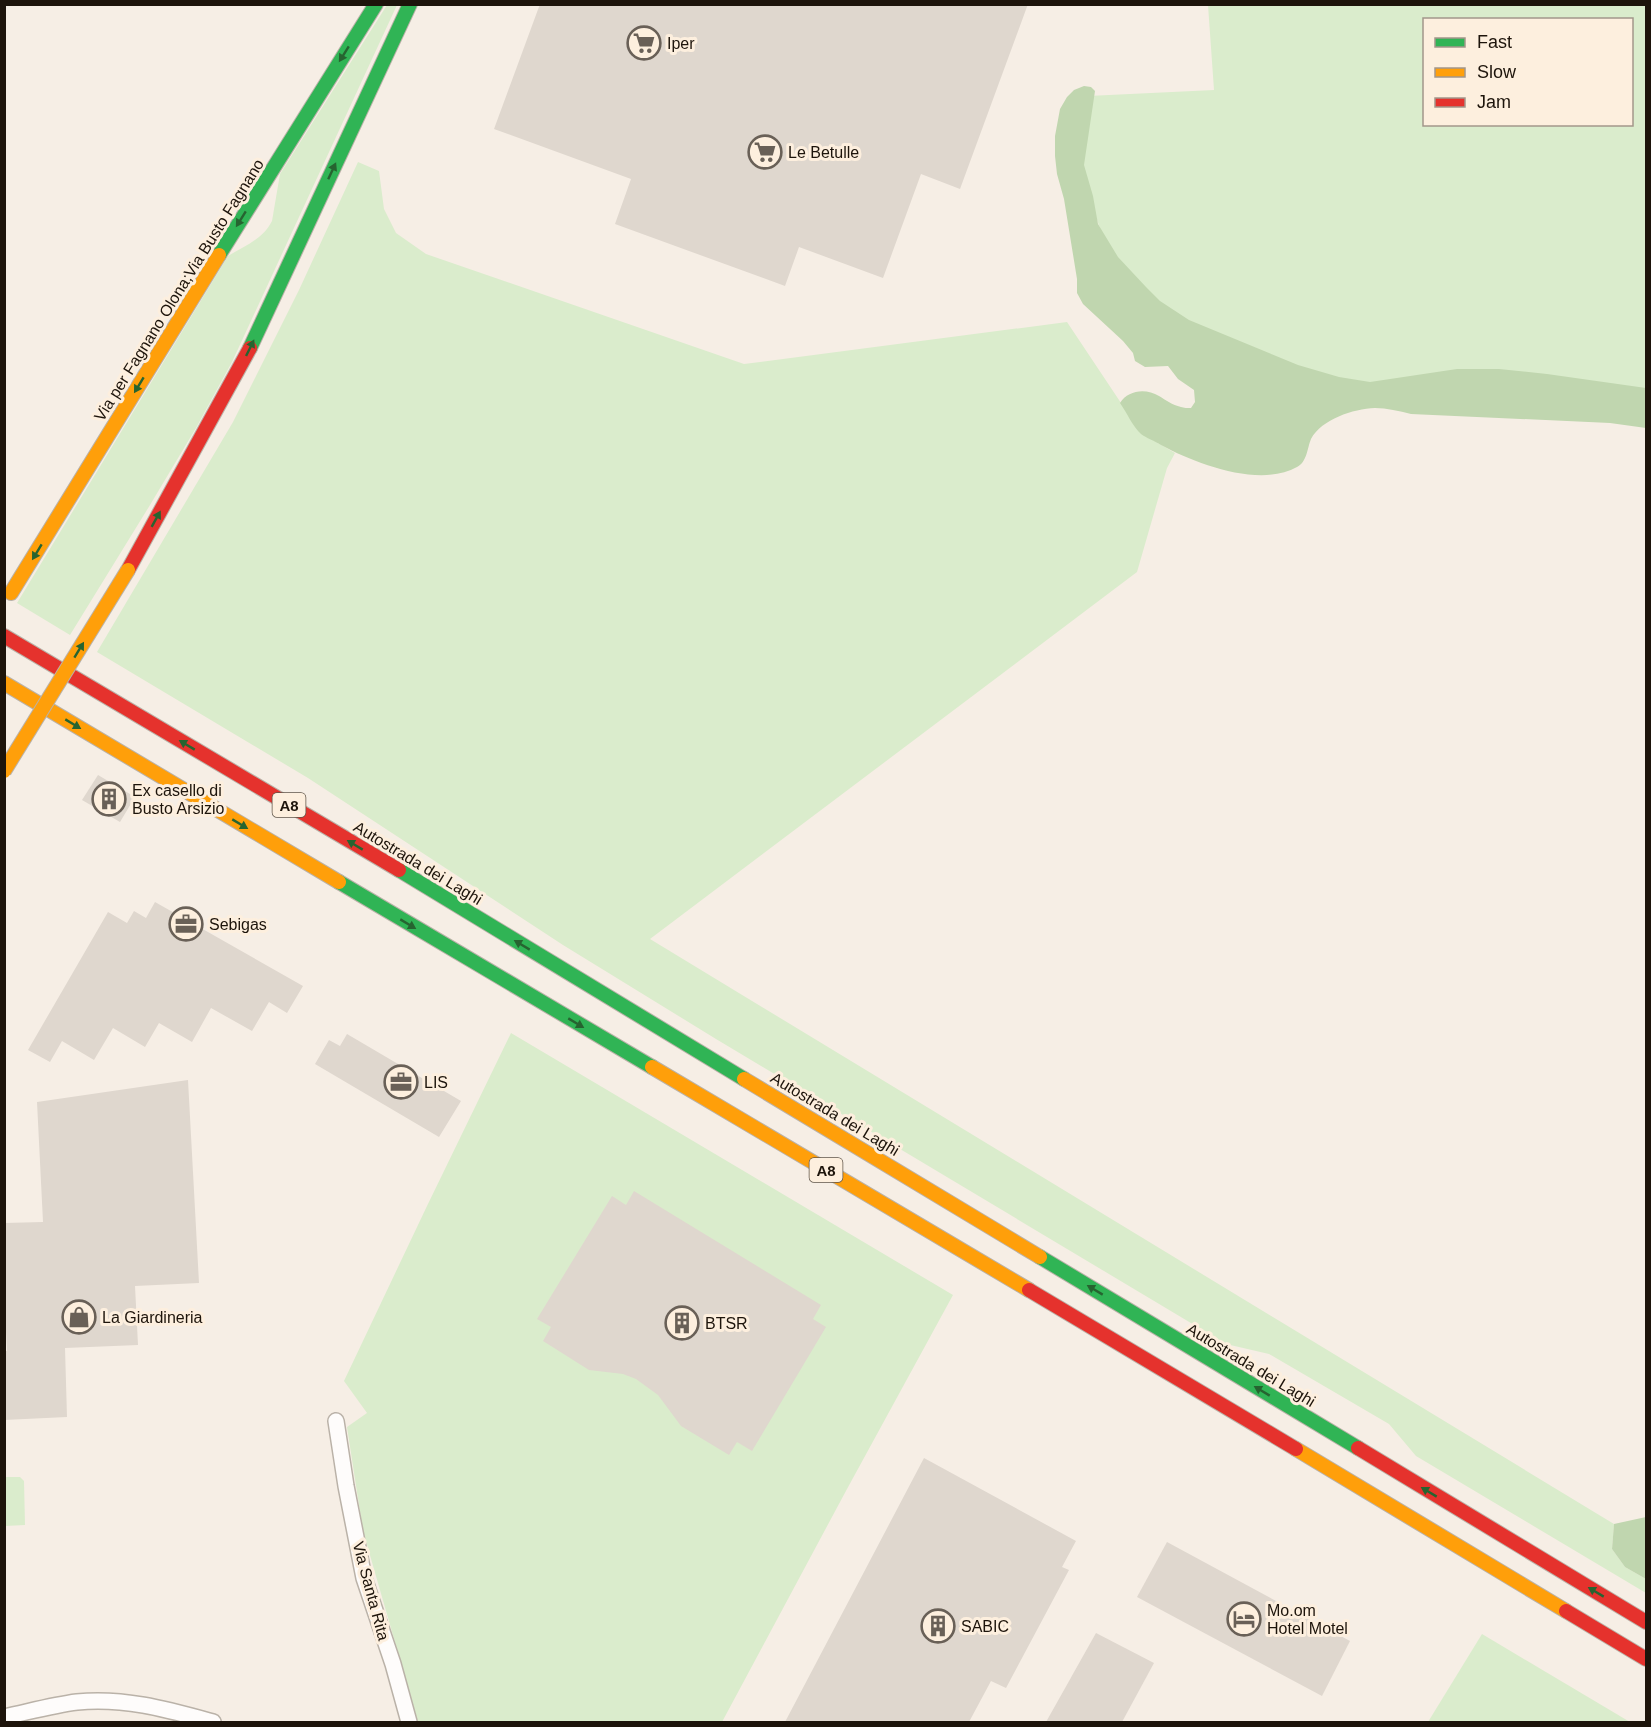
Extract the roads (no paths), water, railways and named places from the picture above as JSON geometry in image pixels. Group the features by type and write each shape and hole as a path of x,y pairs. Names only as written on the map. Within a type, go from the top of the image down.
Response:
{"main road":[{"name":"Via per Fagnano Olona;Via Busto Fagnano","path":"11,593 376,4"},
{"path":"4,771 128,570 248,352 410,4"},
{"name":"Autostrada dei Laghi","path":"4,636 1647,1622"},
{"name":"A8","path":"4,683 387,912 1298,1449 1647,1659"}],"street":[{"name":"Via Santa Rita","path":"336,1421 364,1578 393,1664 409,1722"},
{"path":"4,1717 58,1705 96,1701 155,1707 213,1722"}],"place":[{"name":"Iper","path":"644,43"},
{"name":"Le Betulle","path":"765,152"},
{"name":"Ex casello di Busto Arsizio","path":"109,799"},
{"name":"Sebigas","path":"186,924"},
{"name":"LIS","path":"401,1082"},
{"name":"La Giardineria","path":"79,1317"},
{"name":"BTSR","path":"682,1323"},
{"name":"Mo.om Hotel Motel","path":"1244,1619"},
{"name":"SABIC","path":"938,1626"}]}
